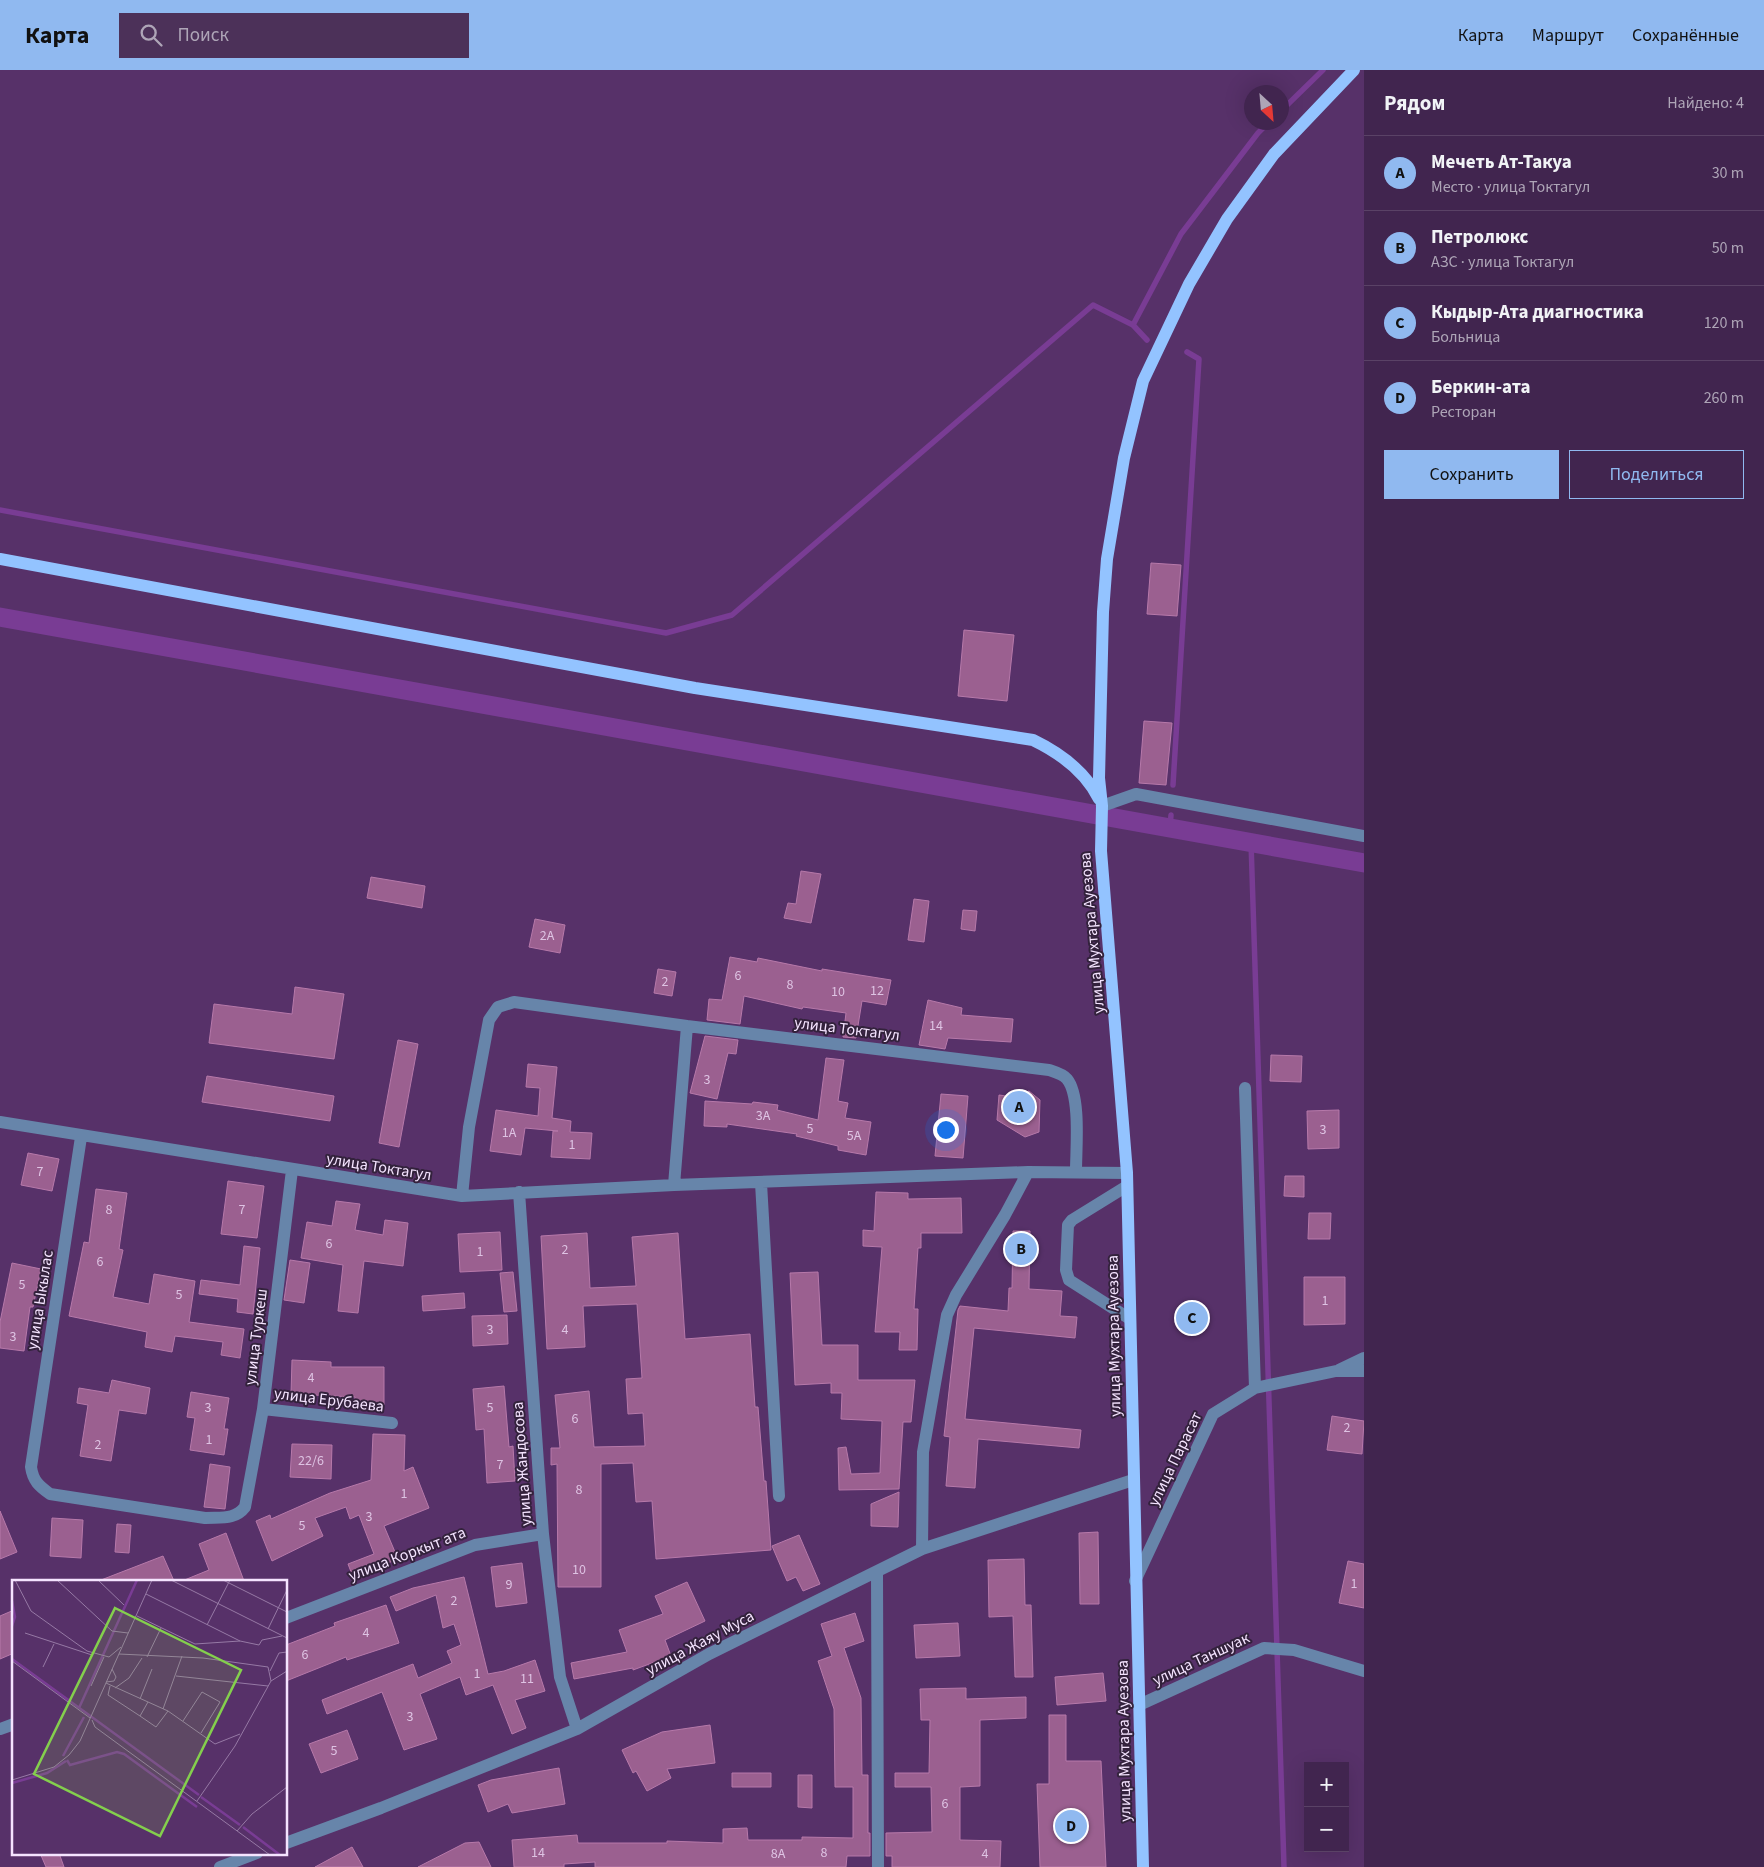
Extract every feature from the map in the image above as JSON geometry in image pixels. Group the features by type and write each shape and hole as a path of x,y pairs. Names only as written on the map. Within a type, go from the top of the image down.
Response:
{"main road":[{"name":"улица Мухтара Ауезова","path":"1143,1867 1127,1173 1101,851 1102,806 1099,778 1106,559 1124,458 1143,381 1189,284 1227,219 1274,154 1354,70"},
{"path":"0,559 695,688 1033,740 1059,753 1067,760 1088,781 1102,806"}],"street":[{"path":"1102,806 1136,794 1364,836"},
{"name":"улица Токтагул","path":"462,1196 469,1127 489,1020 498,1007 514,1002 687,1026 1049,1070 1067,1079 1074,1101 1076,1170"},
{"path":"674,1185 687,1026"},
{"path":"1245,1088 1257,1388"},
{"name":"улица Токтагул","path":"0,1122 81,1137 462,1196 674,1185 1076,1170 1127,1173"},
{"name":"улица Ыкылас","path":"81,1137 31,1467 33,1478 38,1486 50,1494 205,1518 231,1517 239,1514 245,1507"},
{"name":"улица Туркеш","path":"245,1507 263,1409 292,1170"},
{"path":"922,1549 924,1452 947,1315 956,1294 1005,1215 1028,1172"},
{"path":"762,1183 779,1496"},
{"path":"1127,1186 1072,1220 1068,1225 1066,1270 1069,1280 1130,1319"},
{"name":"улица Жандосова","path":"519,1192 543,1534 560,1677 577,1729"},
{"path":"1336,1371 1364,1358"},
{"name":"улица Парасат","path":"1135,1581 1213,1414 1257,1388 1336,1371 1364,1371"},
{"name":"улица Ерубаева","path":"263,1409 392,1423"},
{"name":"улица Жаяу Муса","path":"288,1842 381,1808 577,1729 709,1654 877,1573 922,1549 1133,1480"},
{"name":"улица Коркыт ата","path":"288,1617 475,1545 543,1534"},
{"path":"877,1573 878,1867"},
{"name":"улица Таншуак","path":"1139,1705 1267,1648 1294,1650 1364,1671"},
{"path":"0,1729 12,1725"},
{"path":"220,1867 255,1854"}],"building":[{"path":"1151,563 1181,565 1177,616 1147,614"},
{"path":"964,630 1014,635 1007,701 958,696"},
{"path":"1144,721 1172,723 1166,785 1139,783"},
{"path":"801,871 821,874 811,923 784,918 788,903 796,904"},
{"path":"371,877 425,886 422,908 367,898"},
{"path":"914,899 929,901 924,942 908,940"},
{"path":"963,910 977,911 975,931 961,929"},
{"path":"535,919 565,925 560,953 529,947"},
{"path":"730,957 757,962 758,958 822,971 822,969 891,980 886,1005 862,1001 856,1038 843,1037 846,1013 803,1007 802,1009 744,996 740,1024 707,1020 709,999 722,1000"},
{"path":"658,969 676,972 672,996 654,993"},
{"path":"295,987 344,994 334,1059 209,1043 214,1004 292,1014"},
{"path":"928,1000 962,1008 961,1015 1013,1019 1011,1042 948,1038 945,1049 919,1045"},
{"path":"705,1036 738,1040 736,1054 728,1053 717,1099 690,1093"},
{"path":"398,1040 418,1044 399,1147 379,1143"},
{"path":"1271,1055 1302,1056 1301,1082 1270,1081"},
{"path":"826,1058 844,1060 838,1101 848,1103 845,1118 871,1122 866,1155 838,1150 838,1146 796,1136 797,1134 727,1124 727,1127 704,1126 705,1101 752,1104 753,1102 778,1105 777,1110 818,1120"},
{"path":"528,1064 557,1067 552,1118 571,1121 570,1132 592,1133 590,1159 551,1157 553,1131 558,1131 525,1128 521,1155 490,1151 496,1110 538,1116 540,1088 526,1087"},
{"path":"207,1076 334,1096 330,1121 202,1102"},
{"path":"1029,1091 1040,1100 1039,1132 1025,1137 997,1120 999,1095 1014,1097"},
{"path":"941,1094 968,1096 963,1158 935,1156"},
{"path":"1339,1110 1339,1148 1308,1149 1307,1111"},
{"path":"28,1153 59,1159 52,1191 21,1185"},
{"path":"1285,1176 1304,1176 1304,1197 1284,1196"},
{"path":"228,1181 264,1186 257,1238 221,1234"},
{"path":"96,1189 127,1193 119,1249 123,1250 113,1297 149,1304 154,1274 195,1281 189,1322 244,1329 240,1358 221,1355 223,1342 175,1336 172,1352 145,1347 147,1332 69,1316 84,1242 89,1243"},
{"path":"876,1192 908,1193 908,1199 961,1198 962,1233 921,1233 921,1248 918,1248 914,1309 918,1309 917,1350 899,1350 900,1332 875,1332 882,1247 863,1246 863,1230 874,1231"},
{"path":"336,1201 360,1204 355,1230 383,1235 385,1220 408,1223 403,1266 364,1261 358,1313 338,1311 343,1265 301,1258 307,1222 332,1226"},
{"path":"1309,1213 1331,1213 1330,1239 1308,1239"},
{"path":"1013,1231 1030,1231 1029,1289 1062,1291 1060,1316 1077,1317 1075,1338 974,1328 965,1419 1081,1430 1079,1448 978,1439 975,1488 946,1486 950,1437 944,1436 958,1310 960,1306 1008,1311 1009,1288 1012,1288"},
{"path":"500,1232 502,1270 460,1272 458,1234"},
{"path":"587,1233 590,1288 636,1286 632,1237 678,1233 685,1339 750,1334 755,1407 758,1407 771,1550 656,1559 652,1501 636,1502 633,1463 601,1464 601,1587 558,1587 557,1464 551,1465 551,1448 560,1448 555,1395 589,1391 594,1447 645,1446 643,1413 628,1414 626,1379 642,1378 637,1304 583,1306 585,1347 547,1349 541,1236"},
{"path":"244,1246 260,1248 253,1314 237,1312 238,1299 199,1294 201,1280 240,1285"},
{"path":"290,1260 310,1263 304,1303 284,1300"},
{"path":"12,1263 41,1269 33,1307 30,1307 24,1351 0,1348 0,1322"},
{"path":"513,1272 517,1311 504,1312 500,1273"},
{"path":"818,1272 822,1345 858,1345 858,1380 915,1380 911,1422 903,1422 899,1489 839,1490 838,1448 846,1447 851,1474 880,1473 882,1421 841,1419 842,1393 831,1393 831,1383 795,1385 790,1273"},
{"path":"1304,1277 1345,1277 1345,1324 1304,1325"},
{"path":"464,1293 465,1308 423,1311 422,1296"},
{"path":"507,1315 508,1344 473,1346 472,1316"},
{"path":"292,1360 331,1362 331,1367 384,1367 384,1405 355,1406 355,1397 291,1394"},
{"path":"112,1380 150,1388 146,1414 119,1410 111,1461 80,1456 88,1405 77,1403 79,1388 109,1393"},
{"path":"504,1386 509,1447 513,1446 515,1481 487,1483 484,1429 476,1430 473,1389"},
{"path":"191,1392 229,1398 224,1429 228,1429 224,1455 190,1450 195,1418 187,1417"},
{"path":"1332,1416 1364,1421 1362,1454 1327,1450"},
{"path":"373,1434 405,1435 404,1471 413,1467 429,1508 384,1526 398,1559 353,1577 348,1564 374,1554 359,1515 350,1519 346,1507 315,1518 323,1536 272,1561 256,1521 270,1515 271,1519 330,1493 371,1480"},
{"path":"292,1444 332,1445 331,1479 290,1477"},
{"path":"210,1464 230,1467 225,1509 204,1507"},
{"path":"899,1492 898,1527 871,1526 871,1504"},
{"path":"0,1511 17,1552 0,1559"},
{"path":"52,1518 83,1520 81,1558 50,1556"},
{"path":"117,1524 131,1525 129,1553 115,1552"},
{"path":"1098,1532 1099,1604 1080,1604 1079,1533"},
{"path":"226,1533 244,1580 184,1580 209,1570 199,1544"},
{"path":"799,1535 820,1584 803,1591 796,1577 787,1581 772,1546"},
{"path":"163,1556 174,1580 101,1580"},
{"path":"1024,1559 1025,1605 1031,1605 1033,1677 1015,1677 1013,1616 989,1617 988,1560"},
{"path":"1348,1561 1364,1564 1364,1608 1339,1603"},
{"path":"522,1563 527,1603 496,1607 491,1567"},
{"path":"464,1577 488,1674 504,1671 535,1660 545,1691 515,1700 526,1728 512,1734 493,1685 466,1695 460,1677 420,1694 437,1739 404,1750 382,1692 327,1714 322,1700 413,1664 418,1678 452,1663 447,1651 461,1645 454,1624 443,1628 436,1595 396,1611 390,1597 413,1588"},
{"path":"687,1582 705,1621 665,1640 671,1656 633,1670 633,1668 574,1679 571,1663 627,1652 619,1630 663,1614 655,1596"},
{"path":"386,1605 399,1643 347,1660 346,1657 288,1680 288,1644 335,1626 334,1623"},
{"path":"12,1611 12,1654 0,1659 0,1616"},
{"path":"855,1613 864,1641 844,1648 861,1698 862,1775 868,1775 870,1856 847,1856 846,1867 595,1867 595,1862 564,1864 564,1867 514,1867 512,1840 577,1835 578,1843 667,1843 667,1841 723,1843 723,1829 747,1828 748,1840 802,1840 802,1837 853,1838 853,1787 835,1787 834,1709 818,1661 832,1656 821,1624"},
{"path":"958,1623 960,1656 916,1658 914,1625"},
{"path":"1103,1673 1106,1701 1057,1705 1055,1677"},
{"path":"966,1688 966,1699 1026,1697 1026,1718 980,1720 980,1786 960,1787 960,1840 1001,1841 1000,1867 892,1867 892,1856 886,1856 886,1833 932,1832 931,1787 895,1787 895,1773 929,1773 930,1720 921,1720 920,1689"},
{"path":"1049,1715 1066,1715 1066,1761 1101,1761 1106,1867 1040,1867 1037,1784 1049,1784"},
{"path":"710,1725 715,1763 667,1769 671,1778 647,1791 636,1771 633,1773 622,1750 662,1732"},
{"path":"347,1730 358,1759 321,1773 309,1744"},
{"path":"559,1768 565,1804 512,1813 508,1804 488,1812 478,1785 491,1780"},
{"path":"732,1773 771,1773 771,1787 732,1787"},
{"path":"798,1775 812,1775 812,1808 798,1807"},
{"path":"479,1842 491,1867 418,1867 465,1843"},
{"path":"352,1847 363,1867 315,1867"},
{"path":"40,1854 59,1854 64,1867 46,1867"}],"waterway":[{"path":"1289,103 1323,70"},
{"path":"1133,325 1181,234 1261,130"},
{"path":"0,510 666,633 732,615 1093,305 1133,325 1147,340"},
{"path":"1173,785 1199,359 1187,352"},
{"path":"0,617 1364,863"},
{"path":"1170,828 1171,815"},
{"path":"1251,842 1284,1867"}],"place":[{"name":"Мечеть Ат-Такуа","path":"1019,1107"},
{"name":"Петролюкс","path":"1021,1249"},
{"name":"Кыдыр-Ата диагностика","path":"1192,1318"},
{"name":"Беркин-ата","path":"1071,1826"}]}
